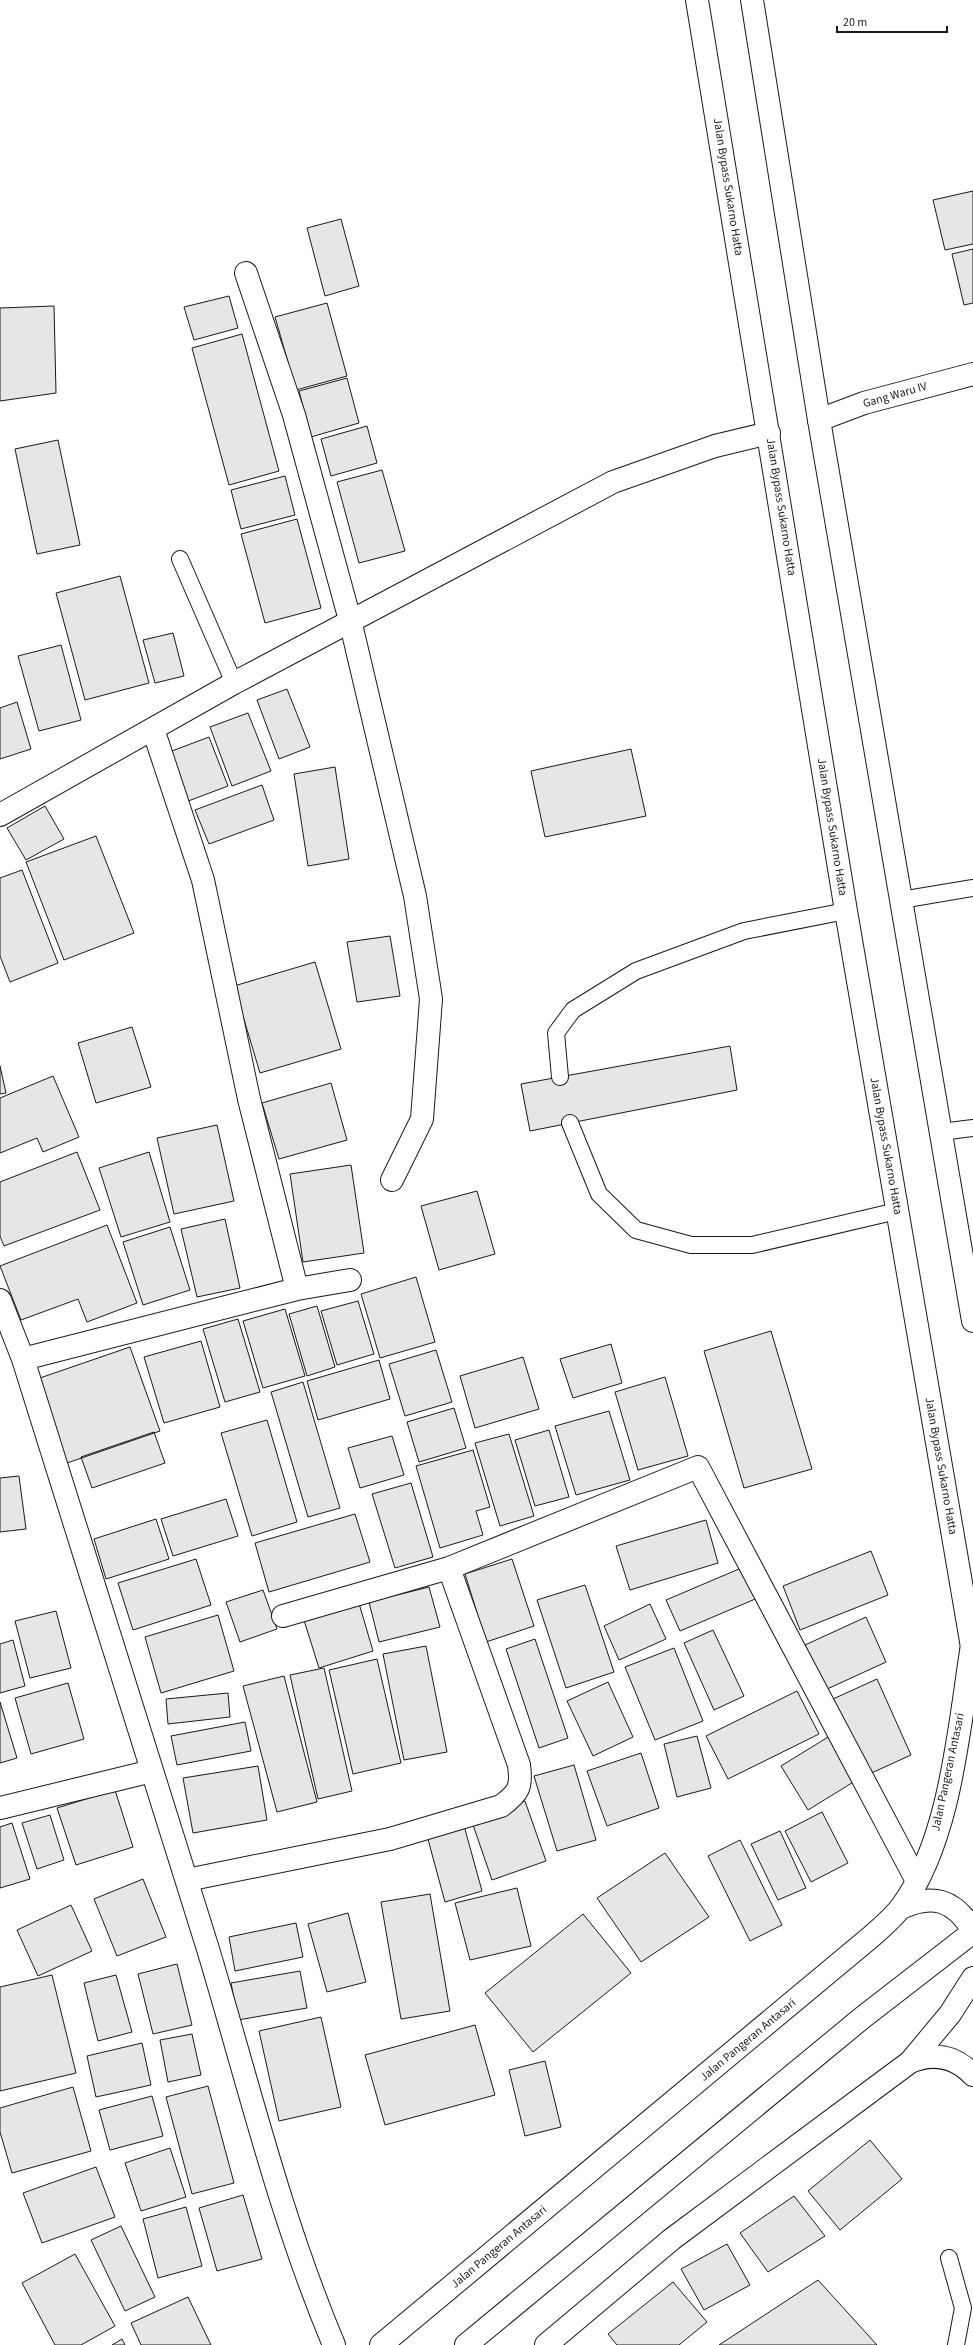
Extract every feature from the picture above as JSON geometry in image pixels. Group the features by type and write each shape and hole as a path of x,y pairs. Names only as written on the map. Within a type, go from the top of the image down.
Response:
{"main road":[{"name":"Jalan Bypass Sukarno Hatta","path":"697,0 846,911 972,1649"},
{"path":"752,0 819,420 973,1322"},
{"path":"246,272 294,415 350,620 415,896 431,999 422,1119 392,1180"},
{"name":"Gang Waru IV","path":"819,420 864,403 973,374"},
{"path":"0,815 234,683 350,620 613,482 715,446 769,433"},
{"path":"153,730 203,880 249,1099 297,1289"},
{"path":"23,1359 297,1289 350,1280"},
{"path":"0,1300 23,1359 187,1880 240,2056 271,2170 314,2297 334,2345"},
{"path":"283,1616 449,1568 698,1467 917,1881"},
{"path":"187,1880 390,1839 501,1806 514,1797 522,1782 519,1765 449,1568"},
{"name":"Jalan Pangeran Antasari","path":"381,2345 872,1936 901,1908 917,1881 934,1841 941,1817 972,1649"},
{"path":"0,1808 152,1771"},
{"path":"466,2345 862,2018 973,1931 961,1914 943,1902 922,1900 901,1908"},
{"path":"546,2345 672,2239 910,2062 950,2014 973,1978"},
{"path":"910,2062 930,2056 945,2057 959,2063 973,2075"}],"lane":[{"path":"180,559 234,683"},
{"path":"901,900 973,888"},
{"path":"560,1077 556,1033 572,1010 636,971 744,931 846,911"},
{"path":"570,1123 599,1194 636,1230 691,1245 752,1245 897,1211"},
{"path":"941,1132 973,1128"},
{"path":"948,2258 962,2308 956,2345"}],"building":[{"path":"973,191 973,244 945,250 933,200"},
{"path":"341,219 359,286 325,296 307,228"},
{"path":"973,249 973,303 964,305 952,254"},
{"path":"229,296 238,328 194,340 184,307"},
{"path":"327,303 347,376 296,390 275,317"},
{"path":"54,306 56,393 0,401 0,308"},
{"path":"242,334 279,471 229,485 192,348"},
{"path":"347,378 359,423 311,437 299,391"},
{"path":"367,426 377,463 331,476 321,439"},
{"path":"58,440 80,545 37,554 15,449"},
{"path":"382,470 405,551 359,563 337,482"},
{"path":"285,476 295,515 241,529 231,490"},
{"path":"297,519 321,608 265,623 241,534"},
{"path":"120,576 149,683 85,700 56,593"},
{"path":"173,633 184,676 155,683 143,640"},
{"path":"61,645 81,720 39,731 18,656"},
{"path":"287,689 310,747 279,759 257,700"},
{"path":"17,702 31,749 0,759 0,708"},
{"path":"248,713 271,771 232,786 210,727"},
{"path":"209,737 228,786 183,803 164,754"},
{"path":"631,749 646,816 545,837 531,771"},
{"path":"335,767 349,859 308,866 294,774"},
{"path":"262,785 274,820 209,844 195,810"},
{"path":"45,806 64,839 26,860 7,828"},
{"path":"96,836 134,933 64,960 26,862"},
{"path":"22,870 58,963 10,982 0,956 0,878"},
{"path":"390,936 400,996 357,1002 347,942"},
{"path":"315,962 341,1049 260,1073 234,986"},
{"path":"132,1027 151,1087 96,1103 78,1043"},
{"path":"730,1046 737,1090 530,1131 521,1084"},
{"path":"0,1066 6,1093 0,1094"},
{"path":"53,1076 79,1137 43,1152 37,1138 0,1153 0,1098"},
{"path":"331,1083 347,1140 279,1159 262,1103"},
{"path":"217,1125 234,1201 174,1214 157,1138"},
{"path":"77,1152 100,1210 4,1246 0,1236 0,1182"},
{"path":"149,1152 170,1222 121,1237 99,1168"},
{"path":"351,1165 364,1253 303,1262 290,1174"},
{"path":"477,1191 495,1254 439,1270 421,1206"},
{"path":"225,1219 240,1288 197,1297 181,1229"},
{"path":"107,1225 137,1303 87,1322 78,1299 21,1320 0,1266"},
{"path":"170,1227 190,1290 143,1305 123,1242"},
{"path":"416,1277 435,1342 380,1358 361,1294"},
{"path":"358,1301 374,1354 337,1365 321,1311"},
{"path":"317,1306 335,1367 307,1376 289,1314"},
{"path":"285,1309 305,1376 263,1388 243,1321"},
{"path":"238,1319 260,1392 225,1402 203,1329"},
{"path":"771,1331 812,1469 744,1488 704,1351"},
{"path":"201,1341 220,1407 164,1423 144,1357"},
{"path":"611,1344 622,1383 573,1398 560,1359"},
{"path":"130,1347 160,1431 67,1463 37,1379"},
{"path":"436,1350 452,1402 405,1416 389,1364"},
{"path":"523,1357 539,1409 475,1428 460,1376"},
{"path":"379,1360 390,1399 318,1420 307,1381"},
{"path":"665,1377 688,1456 638,1470 615,1392"},
{"path":"303,1382 340,1508 308,1517 271,1392"},
{"path":"454,1408 466,1448 419,1462 407,1422"},
{"path":"609,1411 630,1480 576,1495 555,1426"},
{"path":"267,1420 297,1522 252,1536 221,1433"},
{"path":"549,1430 569,1497 535,1506 515,1440"},
{"path":"154,1432 165,1463 92,1488 81,1457"},
{"path":"509,1434 534,1516 500,1526 475,1443"},
{"path":"392,1436 404,1475 360,1488 348,1448"},
{"path":"473,1450 490,1507 476,1511 483,1535 440,1548 416,1466"},
{"path":"19,1476 26,1529 0,1532 0,1478"},
{"path":"411,1483 433,1557 395,1568 372,1494"},
{"path":"226,1499 238,1536 173,1556 161,1519"},
{"path":"355,1514 370,1562 269,1592 255,1543"},
{"path":"156,1519 169,1559 106,1579 94,1539"},
{"path":"706,1520 718,1563 630,1590 616,1546"},
{"path":"871,1551 888,1595 800,1630 783,1586"},
{"path":"196,1559 211,1605 133,1630 118,1583"},
{"path":"512,1559 534,1626 486,1642 465,1574"},
{"path":"746,1566 760,1597 680,1631 666,1600"},
{"path":"585,1585 614,1672 566,1688 537,1600"},
{"path":"429,1587 440,1627 379,1642 369,1602"},
{"path":"263,1590 277,1629 240,1642 226,1602"},
{"path":"358,1600 373,1651 319,1668 303,1617"},
{"path":"650,1604 666,1639 619,1660 604,1626"},
{"path":"56,1611 71,1668 30,1678 15,1621"},
{"path":"218,1615 234,1671 161,1693 145,1637"},
{"path":"866,1617 886,1662 825,1690 805,1645"},
{"path":"713,1630 744,1696 714,1710 684,1643"},
{"path":"535,1639 568,1738 539,1748 506,1649"},
{"path":"13,1640 25,1686 0,1693 0,1644"},
{"path":"426,1646 447,1752 404,1760 383,1654"},
{"path":"674,1648 703,1721 655,1740 625,1667"},
{"path":"377,1659 401,1763 353,1774 329,1670"},
{"path":"324,1668 352,1791 318,1799 290,1675"},
{"path":"284,1676 317,1802 277,1812 243,1686"},
{"path":"877,1679 911,1755 867,1775 833,1699"},
{"path":"608,1682 633,1737 593,1756 567,1701"},
{"path":"68,1683 84,1739 31,1754 15,1698"},
{"path":"797,1691 819,1734 728,1779 706,1736"},
{"path":"228,1693 230,1717 168,1724 166,1699"},
{"path":"0,1702 17,1758 0,1763"},
{"path":"245,1722 251,1751 177,1765 171,1736"},
{"path":"833,1734 860,1778 808,1810 781,1766"},
{"path":"697,1736 711,1788 677,1797 664,1744"},
{"path":"641,1753 659,1808 607,1826 587,1771"},
{"path":"574,1765 596,1840 557,1851 534,1776"},
{"path":"258,1766 267,1820 193,1833 183,1778"},
{"path":"115,1790 133,1847 76,1865 57,1808"},
{"path":"525,1801 546,1861 492,1880 471,1819"},
{"path":"822,1812 848,1863 811,1882 785,1831"},
{"path":"50,1815 64,1860 37,1869 22,1823"},
{"path":"463,1822 482,1891 445,1902 426,1832"},
{"path":"12,1823 30,1879 0,1888 0,1827"},
{"path":"780,1831 806,1888 778,1900 751,1844"},
{"path":"740,1840 782,1925 750,1941 708,1856"},
{"path":"665,1853 709,1917 641,1962 597,1898"},
{"path":"143,1879 166,1937 117,1956 94,1899"},
{"path":"517,1888 531,1946 470,1960 455,1903"},
{"path":"430,1894 450,2011 401,2019 381,1902"},
{"path":"71,1905 92,1951 38,1976 17,1930"},
{"path":"348,1913 366,1982 327,1992 308,1924"},
{"path":"583,1914 631,1973 533,2052 485,1993"},
{"path":"296,1923 303,1957 235,1971 229,1937"},
{"path":"177,1964 192,2025 153,2034 138,1974"},
{"path":"300,1971 307,2008 238,2020 231,1983"},
{"path":"52,1975 76,2073 0,2091 0,1987"},
{"path":"116,1975 132,2032 98,2041 84,1983"},
{"path":"321,2017 341,2107 279,2121 259,2031"},
{"path":"475,2025 495,2095 385,2125 365,2055"},
{"path":"192,2034 201,2075 168,2082 160,2040"},
{"path":"142,2043 151,2085 96,2097 87,2056"},
{"path":"545,2061 561,2127 525,2136 509,2070"},
{"path":"208,2086 234,2183 192,2194 166,2097"},
{"path":"73,2087 91,2151 12,2173 0,2132 0,2108"},
{"path":"152,2096 163,2136 110,2150 99,2110"},
{"path":"870,2140 902,2179 840,2230 808,2191"},
{"path":"170,2148 186,2197 141,2211 125,2163"},
{"path":"96,2167 115,2217 42,2243 23,2193"},
{"path":"243,2195 262,2259 217,2271 199,2208"},
{"path":"794,2196 825,2236 768,2272 740,2233"},
{"path":"186,2207 202,2266 158,2278 143,2219"},
{"path":"121,2226 155,2297 125,2311 91,2240"},
{"path":"727,2244 750,2285 704,2310 681,2269"},
{"path":"75,2254 115,2326 81,2345 55,2345 22,2283"},
{"path":"818,2280 877,2345 719,2345"},
{"path":"673,2282 707,2322 679,2345 617,2345 608,2334"},
{"path":"188,2297 211,2345 141,2345 131,2323"},
{"path":"122,2339 125,2345 112,2345"}]}
